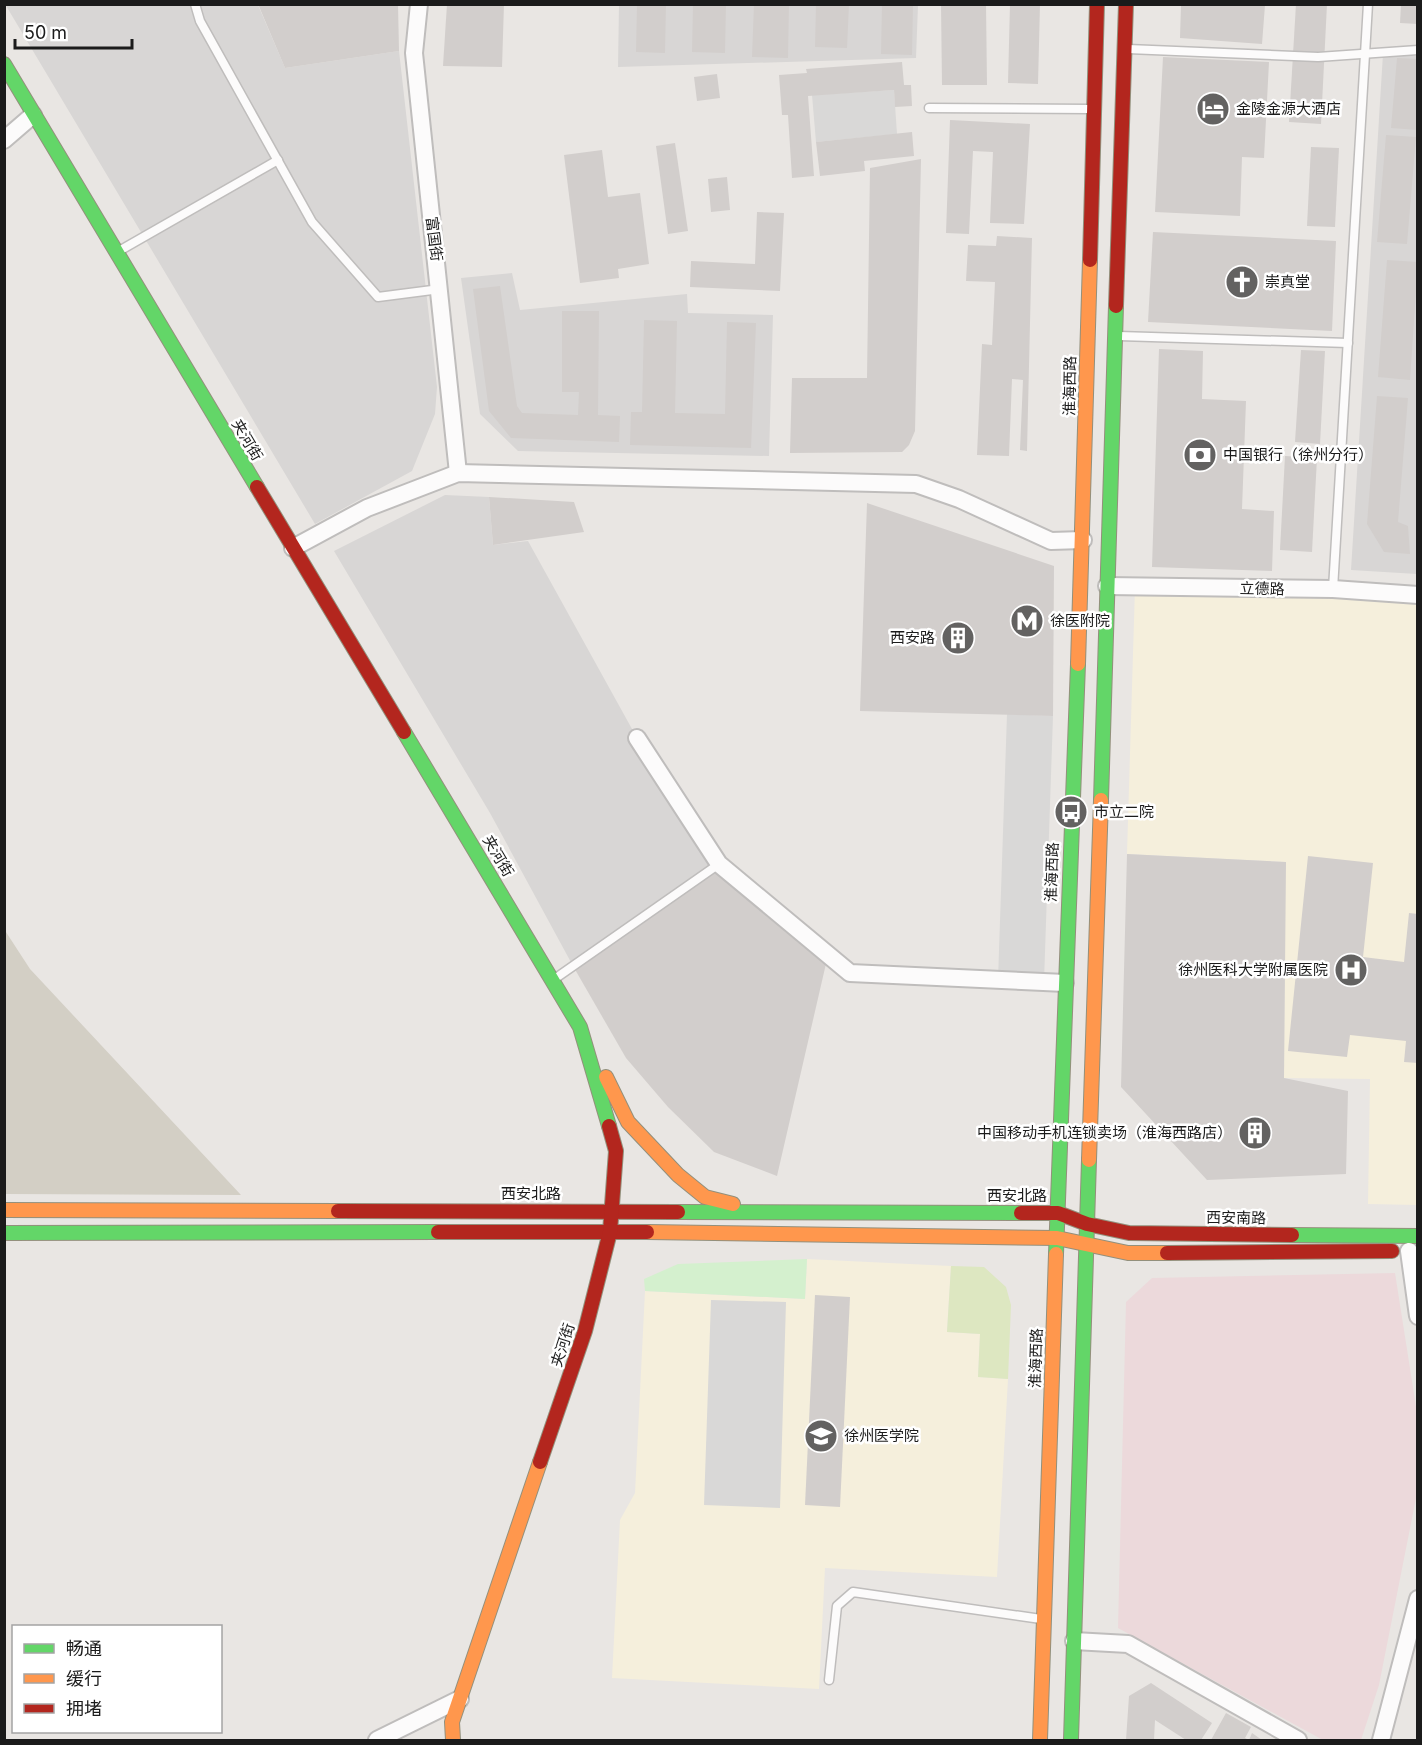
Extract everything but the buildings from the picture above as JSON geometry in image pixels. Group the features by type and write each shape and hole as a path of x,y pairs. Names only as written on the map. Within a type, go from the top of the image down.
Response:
{"main road":[{"name":"淮海西路","path":"1040,1740 1065,983 1083,540 1097,4"},
{"path":"1071,1740 1126,4"},
{"name":"夹河街","path":"4,64 580,1027 616,1151 610,1232 585,1331 452,1722 453,1740"},
{"path":"580,1027 628,1122 678,1175 705,1197 757,1211"},
{"name":"西安北路","path":"4,1210 1058,1213"},
{"name":"西安南路","path":"1058,1213 1087,1224 1129,1233 1415,1246"},
{"path":"4,1233 610,1232 1057,1238 1086,1246 1128,1253 1415,1246"}],"street":[{"name":"富国街","path":"420,4 414,53 458,473"},
{"path":"4,140 33,115"},
{"path":"293,548 367,508 458,473 916,484 959,499 1051,541 1083,540"},
{"name":"立德路","path":"1107,586 1333,589 1418,595"},
{"path":"637,738 719,864 850,973 1065,983"},
{"path":"1415,1246 1418,1316"},
{"path":"1381,1740 1418,1599"},
{"path":"1074,1641 1128,1644 1298,1740"},
{"path":"377,1740 460,1699"}],"lane":[{"path":"195,4 201,21 312,222 378,297 440,289"},
{"path":"1333,589 1368,4"},
{"path":"1124,49 1318,57 1418,50"},
{"path":"929,108 1094,110"},
{"path":"116,253 278,160"},
{"path":"1115,336 1348,343"},
{"path":"553,980 719,864"},
{"path":"829,1680 837,1606 853,1592 1044,1619"}],"shaded area":[{"path":"5,4 258,5 285,68 399,51 437,387 435,414 412,471 315,524"},
{"path":"619,5 918,5 916,58 618,67"},
{"path":"1383,54 1417,56 1417,574 1351,570"},
{"path":"894,90 897,134 816,142 812,95"},
{"path":"512,273 520,310 687,294 688,313 773,315 769,456 518,451 480,414 461,278"},
{"path":"445,495 489,497 493,545 528,541 637,738 719,864 573,966 490,813 334,551"},
{"name":"徐州医科大学附属医院","path":"1135,587 1417,599 1417,1205 1368,1204 1370,1079 1284,1078 1285,862 1127,854"},
{"path":"1007,714 1053,716 1044,982 998,980"},
{"path":"4,929 30,969 241,1195 5,1194"},
{"name":"徐州医学院","path":"807,1259 951,1266 947,1332 980,1334 978,1377 1008,1379 997,1577 825,1568 819,1689 612,1678 620,1520 635,1493 645,1291 805,1299"},
{"path":"1395,1273 1417,1413 1417,1493 1379,1685 1361,1740 1323,1740 1118,1628 1126,1302 1152,1278"},
{"path":"711,1300 786,1302 780,1508 704,1505"}],"green space":[{"path":"807,1259 805,1299 645,1291 644,1279 678,1264"},
{"path":"951,1266 984,1267 1006,1287 1011,1305 1008,1379 978,1377 980,1334 947,1332"}],"traffic: fast":[{"path":"4,64 257,487"},
{"path":"1101,800 1116,306"},
{"path":"1056,1254 1078,664"},
{"path":"404,732 580,1027 609,1126"},
{"path":"1071,1740 1089,1160"},
{"path":"678,1212 1021,1213"},
{"path":"4,1233 438,1232"},
{"path":"1292,1235 1418,1236"}],"traffic: slow":[{"path":"1078,664 1090,260"},
{"path":"1089,1160 1101,800"},
{"path":"606,1077 628,1122 678,1175 705,1197 733,1204"},
{"path":"4,1210 338,1211"},
{"path":"647,1232 1057,1238 1128,1253 1167,1253"},
{"path":"1040,1740 1056,1254"},
{"path":"453,1740 452,1722 540,1462"}],"traffic: jam":[{"path":"1090,260 1097,4"},
{"path":"1116,306 1126,4"},
{"path":"257,487 404,732"},
{"path":"540,1462 585,1331 610,1232 616,1151 609,1126"},
{"path":"338,1211 678,1212"},
{"path":"1021,1213 1058,1213 1087,1224 1129,1233 1292,1235"},
{"path":"438,1232 647,1232"},
{"path":"1167,1253 1392,1251"}],"place":[{"name":"金陵金源大酒店","path":"1213,109"},
{"name":"崇真堂","path":"1242,282"},
{"name":"中国银行（徐州分行）","path":"1200,455"},
{"name":"徐医附院","path":"1027,621"},
{"name":"西安路","path":"958,638"},
{"name":"市立二院","path":"1071,812"},
{"name":"徐州医科大学附属医院","path":"1351,970"},
{"name":"中国移动手机连锁卖场（淮海西路店）","path":"1255,1133"},
{"name":"徐州医学院","path":"821,1436"}]}
